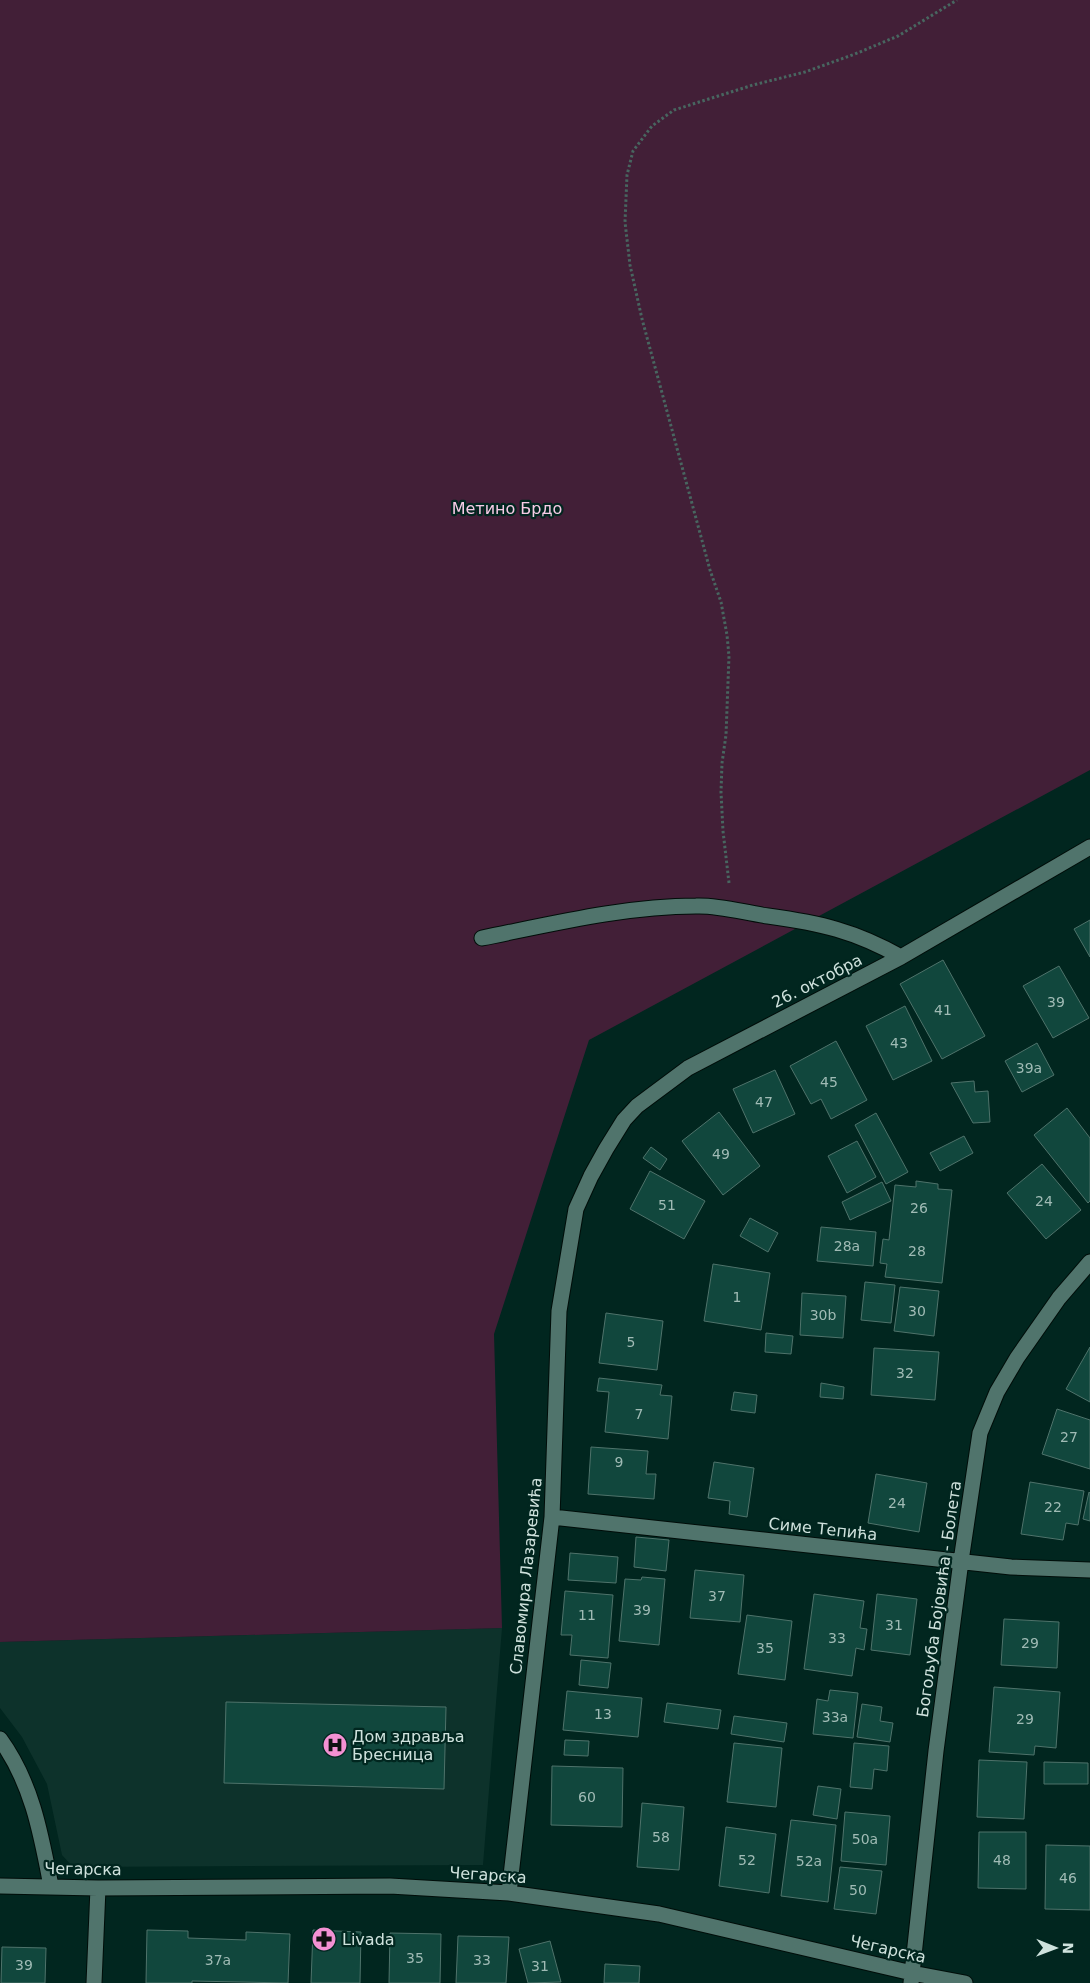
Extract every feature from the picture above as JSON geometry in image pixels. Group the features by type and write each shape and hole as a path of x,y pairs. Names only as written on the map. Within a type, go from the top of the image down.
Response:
{"street":[{"name":"26. октобра","path":"591,1176 624,1120 637,1106 688,1068 901,957 1090,847"},
{"path":"482,938 580,919 647,909 698,905 804,920 838,928 876,943 901,957"},
{"name":"Славомира Лазаревића","path":"509,1893 552,1518 559,1310 576,1209 591,1176"},
{"name":"Богољуба Бојовића - Болета","path":"911,1978 936,1751 980,1433 997,1392 1036,1329 1059,1298 1090,1262"},
{"name":"Симе Тепића","path":"552,1518 1011,1567 1090,1570"},
{"path":"0,1739 22,1776 32,1803 40,1831 51,1886"},
{"name":"Чегарска","path":"0,1886 98,1888 390,1886 509,1893 659,1914 911,1978 965,1983"},
{"path":"94,1983 98,1888"}],"path":[{"path":"733,910 723,831 721,792 729,676 728,635 721,602 710,570 642,319 630,265 625,222 627,175 630,160 638,142 652,126 674,110 754,85 805,72 856,54 898,36 958,0"}],"shaded area":[{"path":"502,1628 483,1865 73,1867 62,1855 47,1784 22,1737 0,1708 0,1642"}],"green space":[{"name":"Метино Брдо","path":"0,0 1090,0 1090,770 589,1040 494,1334 502,1628 0,1642"}],"building":[{"path":"1090,920 1090,957 1074,929"},
{"path":"943,960 985,1036 942,1059 900,984"},
{"path":"1059,966 1089,1018 1053,1038 1023,986"},
{"path":"905,1006 932,1061 893,1080 866,1026"},
{"path":"836,1041 867,1100 831,1119 821,1099 811,1104 790,1066"},
{"path":"1037,1043 1054,1075 1022,1092 1005,1061"},
{"path":"775,1070 795,1114 753,1133 733,1089"},
{"path":"974,1081 975,1092 988,1091 990,1122 973,1123 951,1083"},
{"path":"1067,1108 1090,1138 1090,1201 1088,1203 1034,1135"},
{"path":"719,1112 760,1166 723,1195 682,1141"},
{"path":"876,1113 908,1172 886,1184 855,1125"},
{"path":"964,1136 973,1153 940,1171 930,1153"},
{"path":"857,1141 876,1177 847,1193 828,1156"},
{"path":"651,1147 667,1159 660,1170 643,1158"},
{"path":"1042,1164 1081,1210 1046,1239 1007,1193"},
{"path":"650,1171 705,1201 684,1239 630,1209"},
{"path":"916,1181 938,1184 938,1189 952,1190 942,1283 885,1277 887,1264 880,1263 883,1239 889,1240 895,1185 916,1187"},
{"path":"882,1182 891,1201 850,1220 842,1202"},
{"path":"750,1218 778,1233 768,1252 740,1236"},
{"path":"821,1227 876,1232 873,1266 817,1261"},
{"path":"713,1264 770,1273 761,1330 704,1321"},
{"path":"865,1282 895,1285 891,1323 861,1320"},
{"path":"900,1287 939,1291 934,1336 894,1331"},
{"path":"802,1293 846,1296 843,1338 800,1335"},
{"path":"606,1313 663,1321 657,1370 599,1363"},
{"path":"766,1333 793,1336 791,1354 765,1352"},
{"path":"1090,1347 1090,1402 1066,1389"},
{"path":"874,1348 939,1352 935,1400 871,1395"},
{"path":"599,1378 662,1385 660,1395 672,1396 668,1439 605,1432 609,1392 597,1391"},
{"path":"821,1383 844,1387 843,1399 820,1397"},
{"path":"734,1392 757,1395 755,1413 731,1410"},
{"path":"1057,1409 1090,1420 1090,1469 1042,1454"},
{"path":"591,1447 648,1451 646,1474 656,1474 654,1499 588,1494"},
{"path":"714,1462 754,1468 747,1517 729,1514 730,1501 708,1498"},
{"path":"876,1474 927,1483 919,1532 868,1523"},
{"path":"1030,1482 1084,1491 1078,1525 1066,1523 1063,1540 1021,1534"},
{"path":"1090,1493 1090,1521 1083,1519"},
{"path":"636,1537 669,1540 666,1571 634,1567"},
{"path":"570,1553 618,1557 616,1583 568,1580"},
{"path":"695,1570 744,1575 740,1622 690,1618"},
{"path":"642,1577 665,1579 659,1645 619,1641 625,1579 641,1580"},
{"path":"565,1591 613,1595 608,1658 570,1655 572,1635 561,1635"},
{"path":"814,1594 864,1601 860,1628 867,1629 864,1650 856,1648 852,1676 804,1669"},
{"path":"877,1594 917,1599 910,1655 871,1650"},
{"path":"747,1615 792,1621 785,1680 738,1674"},
{"path":"1004,1619 1059,1622 1057,1668 1001,1665"},
{"path":"581,1660 611,1663 608,1688 579,1685"},
{"path":"994,1687 1060,1692 1056,1748 1035,1746 1034,1755 989,1752"},
{"path":"830,1690 858,1693 853,1738 813,1734 817,1699 828,1701"},
{"path":"567,1691 642,1698 638,1737 563,1730"},
{"name":"Дом здравља Бресница","path":"226,1702 446,1707 444,1789 224,1783"},
{"path":"667,1703 721,1710 718,1729 664,1722"},
{"path":"862,1704 882,1707 880,1721 893,1723 890,1742 857,1737"},
{"path":"734,1716 787,1723 784,1742 731,1734"},
{"path":"565,1740 589,1741 588,1756 564,1755"},
{"path":"734,1743 782,1748 776,1807 727,1802"},
{"path":"854,1743 889,1746 887,1771 874,1769 872,1789 850,1787"},
{"path":"979,1760 1027,1762 1024,1819 977,1817"},
{"path":"1044,1762 1088,1763 1088,1784 1044,1784"},
{"path":"552,1766 623,1768 622,1827 551,1825"},
{"path":"818,1786 841,1789 837,1819 813,1815"},
{"path":"642,1803 684,1807 679,1870 637,1867"},
{"path":"845,1812 890,1816 886,1865 841,1861"},
{"path":"791,1820 836,1825 828,1902 781,1896"},
{"path":"726,1827 776,1834 769,1893 719,1886"},
{"path":"979,1832 1026,1832 1026,1889 978,1888"},
{"path":"1046,1845 1090,1846 1090,1910 1045,1909"},
{"path":"840,1867 882,1871 876,1914 834,1909"},
{"path":"147,1930 188,1931 188,1938 246,1940 246,1932 290,1934 288,1983 192,1981 192,1983 146,1983"},
{"path":"313,1930 361,1932 360,1983 311,1983"},
{"path":"390,1933 441,1934 440,1983 389,1983"},
{"path":"458,1936 509,1937 506,1983 456,1983"},
{"path":"550,1941 561,1982 528,1983 519,1949"},
{"path":"2,1947 46,1948 45,1983 1,1983"},
{"path":"605,1964 640,1966 639,1983 604,1983"}],"place":[{"name":"Дом здравља Бресница","path":"335,1745"},
{"name":"Livada","path":"324,1939"}]}
